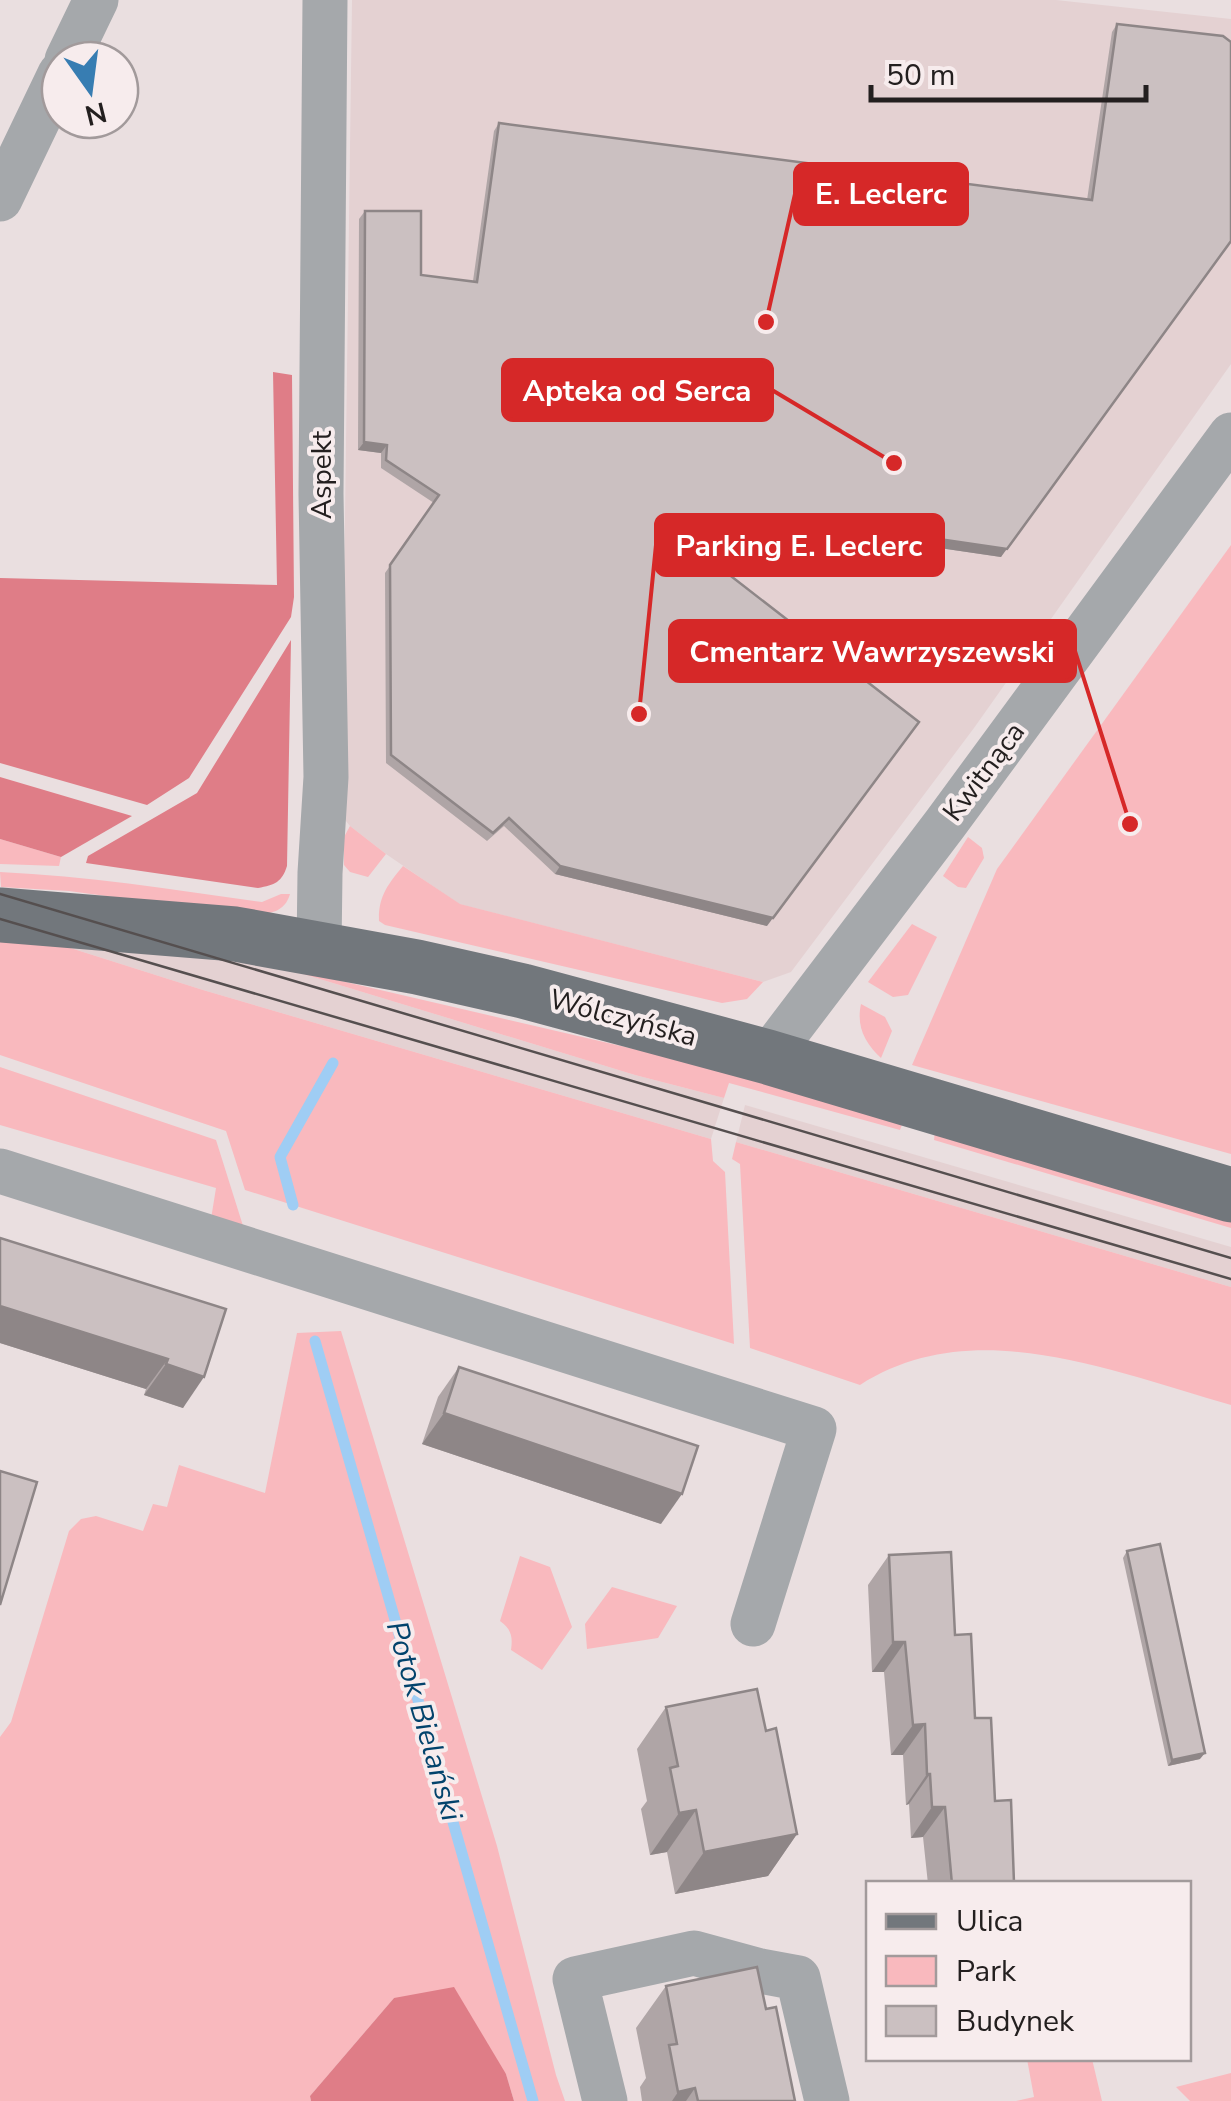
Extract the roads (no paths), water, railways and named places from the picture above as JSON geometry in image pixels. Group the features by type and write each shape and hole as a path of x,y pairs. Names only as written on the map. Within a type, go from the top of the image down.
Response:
{"main road":[{"name":"Wólczyńska","path":"0,915 235,934 523,990 1231,1195"}],"street":[{"path":"77,40 96,0"},
{"name":"Aspekt","path":"319,949 326,777 321,494 324,0"},
{"path":"0,199 40,116"},
{"name":"Kwitnąca","path":"768,1058 1231,435"},
{"path":"0,1171 814,1429 753,1624"},
{"path":"605,2101 575,1979 694,1952 798,1978 827,2101"}],"waterway":[{"name":"Potok Bielański","path":"293,1205 280,1157 333,1063"},
{"name":"Potok Bielański","path":"315,1341 533,2101"}],"tram line":[{"path":"0,894 1231,1258"},
{"path":"0,919 1231,1279"}],"place":[{"name":"E. Leclerc","path":"766,322"},
{"name":"Apteka od Serca","path":"894,463"},
{"name":"Parking E. Leclerc","path":"639,714"},
{"name":"Cmentarz Wawrzyszewski","path":"1130,824"}]}
